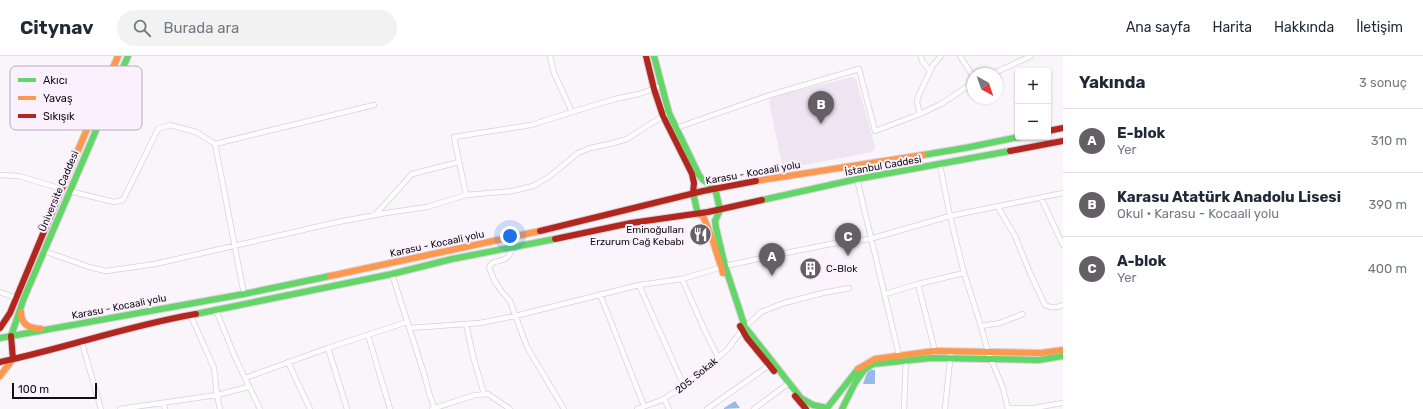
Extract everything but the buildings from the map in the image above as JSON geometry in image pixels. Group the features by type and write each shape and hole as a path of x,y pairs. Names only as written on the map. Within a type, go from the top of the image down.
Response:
{"main road":[{"path":"114,66 118,56"},
{"name":"Üniversite Caddesi","path":"124,66 128,56"},
{"path":"646,56 654,89 692,174 694,183 693,193 698,214 703,216 708,226 747,338 801,398 813,405 826,409 858,369 875,359 904,357 1039,360 1063,356"},
{"path":"654,56 666,114 676,128 699,175 703,180 715,188 720,210 716,215 715,221 723,267"},
{"path":"1051,130 1063,128"},
{"path":"0,328 10,313 87,130"},
{"name":"Üniversite Caddesi","path":"11,336 21,305 96,130"},
{"name":"Karasu - Kocaali yolu","path":"0,338 244,294 520,236 715,188 965,148 1015,138"},
{"name":"İstanbul Caddesi","path":"708,212 857,179 1063,142"},
{"name":"Karasu - Kocaali yolu","path":"0,362 48,352 190,314 392,274 452,259 631,223 708,212"},
{"path":"21,305 21,318 23,324 44,330"},
{"path":"0,376 13,359 11,336"},
{"path":"842,409 855,382 864,370 873,364 935,351 1041,353 1063,350"},
{"path":"788,384 806,409"}],"street":[{"path":"550,56 554,73 572,112"},
{"path":"921,56 922,62 930,71"},
{"path":"920,114 917,102 922,88 933,65 941,56"},
{"path":"960,56 968,68"},
{"path":"1003,69 1031,56"},
{"path":"676,128 767,96 859,70 875,131 920,114 941,104 967,87"},
{"path":"466,195 454,137 531,125 615,99 639,94 661,86"},
{"path":"69,191 114,202 123,200 158,129 170,125 196,132 215,144 374,105"},
{"path":"44,251 89,267 106,271 155,264 375,215 427,207 466,195 513,191 534,186 549,177 578,153 590,148 627,139 666,114"},
{"path":"215,144 244,294"},
{"path":"375,215 412,174 459,162"},
{"path":"940,165 950,216 964,273 988,352 1003,388 1008,409 1034,408 1063,403"},
{"path":"0,174 19,176 62,189"},
{"path":"857,179 884,294 904,357 904,409"},
{"path":"409,328 480,323 515,316 639,285 682,279 723,267 831,244 870,239 950,216 1063,193"},
{"path":"1041,198 1063,245"},
{"path":"998,206 1015,236 1045,305 1049,307 1059,307 1063,305"},
{"path":"512,248 510,255 506,259 492,263 489,267 494,280 510,301 527,347 564,409"},
{"path":"884,294 964,273"},
{"path":"392,274 433,408 475,395 488,394 510,409"},
{"path":"682,279 718,357"},
{"path":"918,284 935,351"},
{"path":"639,285 684,386"},
{"name":"205. Sokak","path":"637,409 664,399 684,386 727,350 743,329 761,312 784,303 849,288"},
{"path":"0,292 16,298"},
{"path":"600,294 644,406"},
{"path":"216,310 248,387 260,409"},
{"path":"190,314 214,368 220,409"},
{"path":"981,326 1000,323 1023,314"},
{"path":"245,378 328,348 407,322"},
{"path":"466,324 484,394"},
{"path":"368,335 390,409"},
{"path":"82,343 101,409"},
{"path":"328,348 347,409"},
{"path":"945,409 951,351"},
{"path":"288,362 310,409"},
{"path":"707,409 771,364"},
{"path":"754,409 788,384"},
{"path":"120,409 217,396 248,387"},
{"path":"664,399 669,409"},
{"path":"164,403 165,409"}],"shaded area":[{"path":"852,77 856,79 875,147 872,152 783,169 769,102 772,97"}],"water":[{"path":"868,370 875,370 875,384 863,384"},
{"path":"735,401 740,408 724,409 724,408"}],"traffic: fast":[{"path":"124,66 128,56"},
{"path":"654,56 669,113 699,175 703,180 715,188"},
{"path":"11,336 24,298 96,130"},
{"path":"923,155 1015,138"},
{"path":"762,200 857,179 1010,151"},
{"path":"715,188 720,210"},
{"path":"693,193 698,214"},
{"path":"720,210 715,221 716,228 725,266 745,327 801,398 813,405 827,408 858,369"},
{"path":"196,314 392,274 452,259 555,239"},
{"path":"0,338 244,294 330,276"},
{"path":"842,409 855,383 864,370 873,364 931,358 1039,360 1063,356"}],"traffic: slow":[{"path":"114,66 118,56"},
{"path":"65,181 87,130"},
{"path":"756,181 923,155"},
{"path":"698,214 703,216 712,238 723,273"},
{"path":"330,276 540,231"},
{"path":"21,312 22,320 26,325 41,329"},
{"path":"858,369 875,359 935,351 1041,353 1063,350"},
{"path":"0,376 13,359"}],"traffic: jam":[{"path":"646,56 654,89 663,116 692,174 694,183 693,193"},
{"path":"1051,130 1063,128"},
{"path":"1010,151 1063,141"},
{"path":"0,328 10,313 65,181"},
{"path":"540,231 703,191 756,181"},
{"path":"555,239 631,223 708,212 762,200"},
{"path":"0,362 122,330 196,314"},
{"path":"740,326 747,338 774,371"},
{"path":"11,336 13,359"},
{"path":"795,396 806,409"}],"place":[{"name":"Karasu Atatürk Anadolu Lisesi","path":"821,124"},
{"name":"Eminoğulları Erzurum Cağ Kebabı","path":"700,235"},
{"name":"A-blok","path":"848,256"},
{"name":"C-Blok","path":"810,268"},
{"name":"E-blok","path":"772,276"}]}
